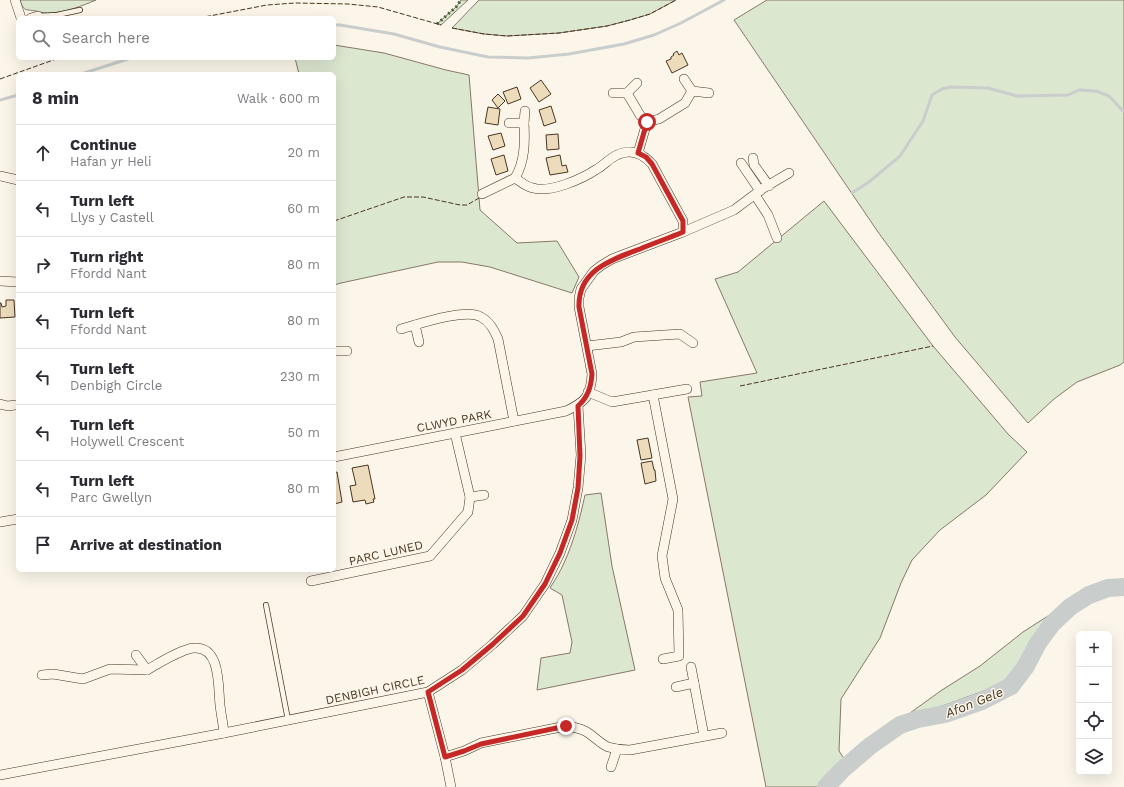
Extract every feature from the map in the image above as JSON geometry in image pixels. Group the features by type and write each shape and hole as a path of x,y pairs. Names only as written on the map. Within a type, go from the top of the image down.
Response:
{"street":[{"path":"15,0 20,16"},
{"path":"684,78 692,91"},
{"path":"613,93 627,93 637,83"},
{"path":"692,91 708,93"},
{"path":"647,122 659,119 685,103 692,91"},
{"path":"627,93 640,115 647,122"},
{"path":"482,194 515,178 519,172 525,142 525,111"},
{"path":"638,153 647,122"},
{"path":"509,123 524,123"},
{"path":"515,178 534,189 552,188 573,181 596,170 617,154 627,152 638,153 646,157 652,164 683,221 683,232"},
{"path":"753,158 754,165 769,186"},
{"path":"741,163 768,215 777,238"},
{"path":"578,406 584,400 588,392 592,374 579,307 579,298 581,288 594,272 612,259 683,232 734,210 757,193 789,173"},
{"path":"0,176 16,180"},
{"path":"0,281 16,282"},
{"path":"402,329 459,314 481,316 494,329 498,339 514,421"},
{"path":"415,325 419,342"},
{"path":"587,346 621,342 634,337 680,330 693,343"},
{"path":"336,351 347,351"},
{"path":"588,392 612,402 687,389"},
{"path":"653,395 673,499 662,556 665,578 678,610 679,656 663,660"},
{"path":"0,404 8,406 15,405"},
{"name":"CLWYD PARK","path":"336,457 566,411 578,406"},
{"name":"DENBIGH CIRCLE","path":"0,775 428,692 462,670 493,644 523,616 545,584 560,553 572,520 578,488 580,456 578,406"},
{"name":"PARC LUNED","path":"311,582 327,574 430,556 468,512 470,496 455,433"},
{"path":"470,496 484,495"},
{"path":"0,522 16,519"},
{"path":"42,675 53,674 83,679 110,669 147,670 169,657 193,647 202,648 209,652 214,660 219,680 220,706 224,732"},
{"path":"136,655 147,670"},
{"path":"691,667 704,736"},
{"path":"676,687 694,683"},
{"path":"428,692 445,757 451,787"},
{"path":"445,757 481,744 566,726 576,727 586,731 597,740 608,746 617,749 630,750 722,733"},
{"path":"611,767 617,749"}],"lane":[{"path":"46,16 80,10"},
{"path":"266,605 288,720"}],"green space":[{"path":"20,0 96,0 68,10 47,13 25,9"},
{"path":"461,0 468,0 441,25 437,24 456,7"},
{"path":"479,0 676,0 650,14 630,20 607,26 559,33 507,36 484,34 452,28"},
{"path":"767,0 1124,0 1124,362 1077,382 1054,399 1028,423 955,337 878,232 734,20"},
{"path":"336,45 384,53 469,75 480,210 517,243 557,241 579,277 572,293 490,267 462,262 438,262 336,284 336,72 298,72 296,60 336,60"},
{"path":"824,201 933,346 1008,434 1027,452 986,495 940,530 912,560 901,583 880,638 841,699 839,751 845,760 827,776 819,787 766,787 688,397 702,396 700,382 757,373 715,279 738,272"},
{"path":"601,493 612,566 635,670 537,690 541,658 570,653 572,642 562,595 550,588 571,546 585,495"},
{"path":"1062,607 1038,632 1019,667 1011,676 993,687 903,718 942,690 980,666 1023,632"}],"building":[{"path":"677,51 679,55 682,53 688,65 672,73 666,61 671,59 674,55 673,54"},
{"path":"541,80 551,94 539,102 530,88"},
{"path":"517,87 521,99 508,104 503,92"},
{"path":"498,94 505,101 498,108 492,100"},
{"path":"551,106 556,122 544,126 539,110"},
{"path":"488,107 500,109 498,125 485,123"},
{"path":"501,133 505,146 493,150 488,136"},
{"path":"558,134 559,149 547,150 546,135"},
{"path":"504,155 508,171 496,175 491,159"},
{"path":"560,155 562,166 566,165 568,172 550,175 546,158"},
{"path":"6,300 14,300 15,317 0,318 0,303 2,307 6,306"},
{"path":"648,438 652,458 641,460 637,440"},
{"path":"652,461 656,481 645,484 641,463"},
{"path":"368,465 375,499 373,499 374,502 366,504 365,500 353,502 350,486 356,485 352,468"},
{"path":"336,472 342,502 336,504"}],"waterway":[{"path":"336,25 394,34 440,47 488,57 528,58 569,54 624,44 654,35 681,23 724,0"},
{"path":"87,72 125,60"},
{"path":"852,193 869,182 900,156 923,121 932,95 942,89 950,87 988,88 1017,96 1068,95 1079,90 1096,91 1109,96 1124,111"},
{"path":"0,100 16,96"},
{"name":"Afon Gele","path":"826,787 842,770 870,746 900,725 918,719 945,714 982,701 1011,686 1026,666 1038,643 1052,624 1070,607 1089,595 1108,588 1124,587"}],"hedge":[{"path":"437,24 456,7 461,0"}],"fence":[{"path":"452,28 484,34 507,36 559,33 607,26 630,20 650,14 676,0"},
{"path":"209,16 267,5 295,3 348,4 378,7 441,25"},
{"path":"20,72 53,60"},
{"path":"0,79 16,73"},
{"path":"336,220 404,197 423,197 460,205 467,205 479,198"},
{"path":"740,386 933,346"}],"route":[{"path":"566,726 481,744 445,757 428,692 462,670 523,616 545,584 560,553 572,520 578,488 580,456 578,406 584,400 588,392 592,374 579,307 581,288 594,272 612,259 683,232 683,221 652,164 646,157 638,153 647,122"}]}
